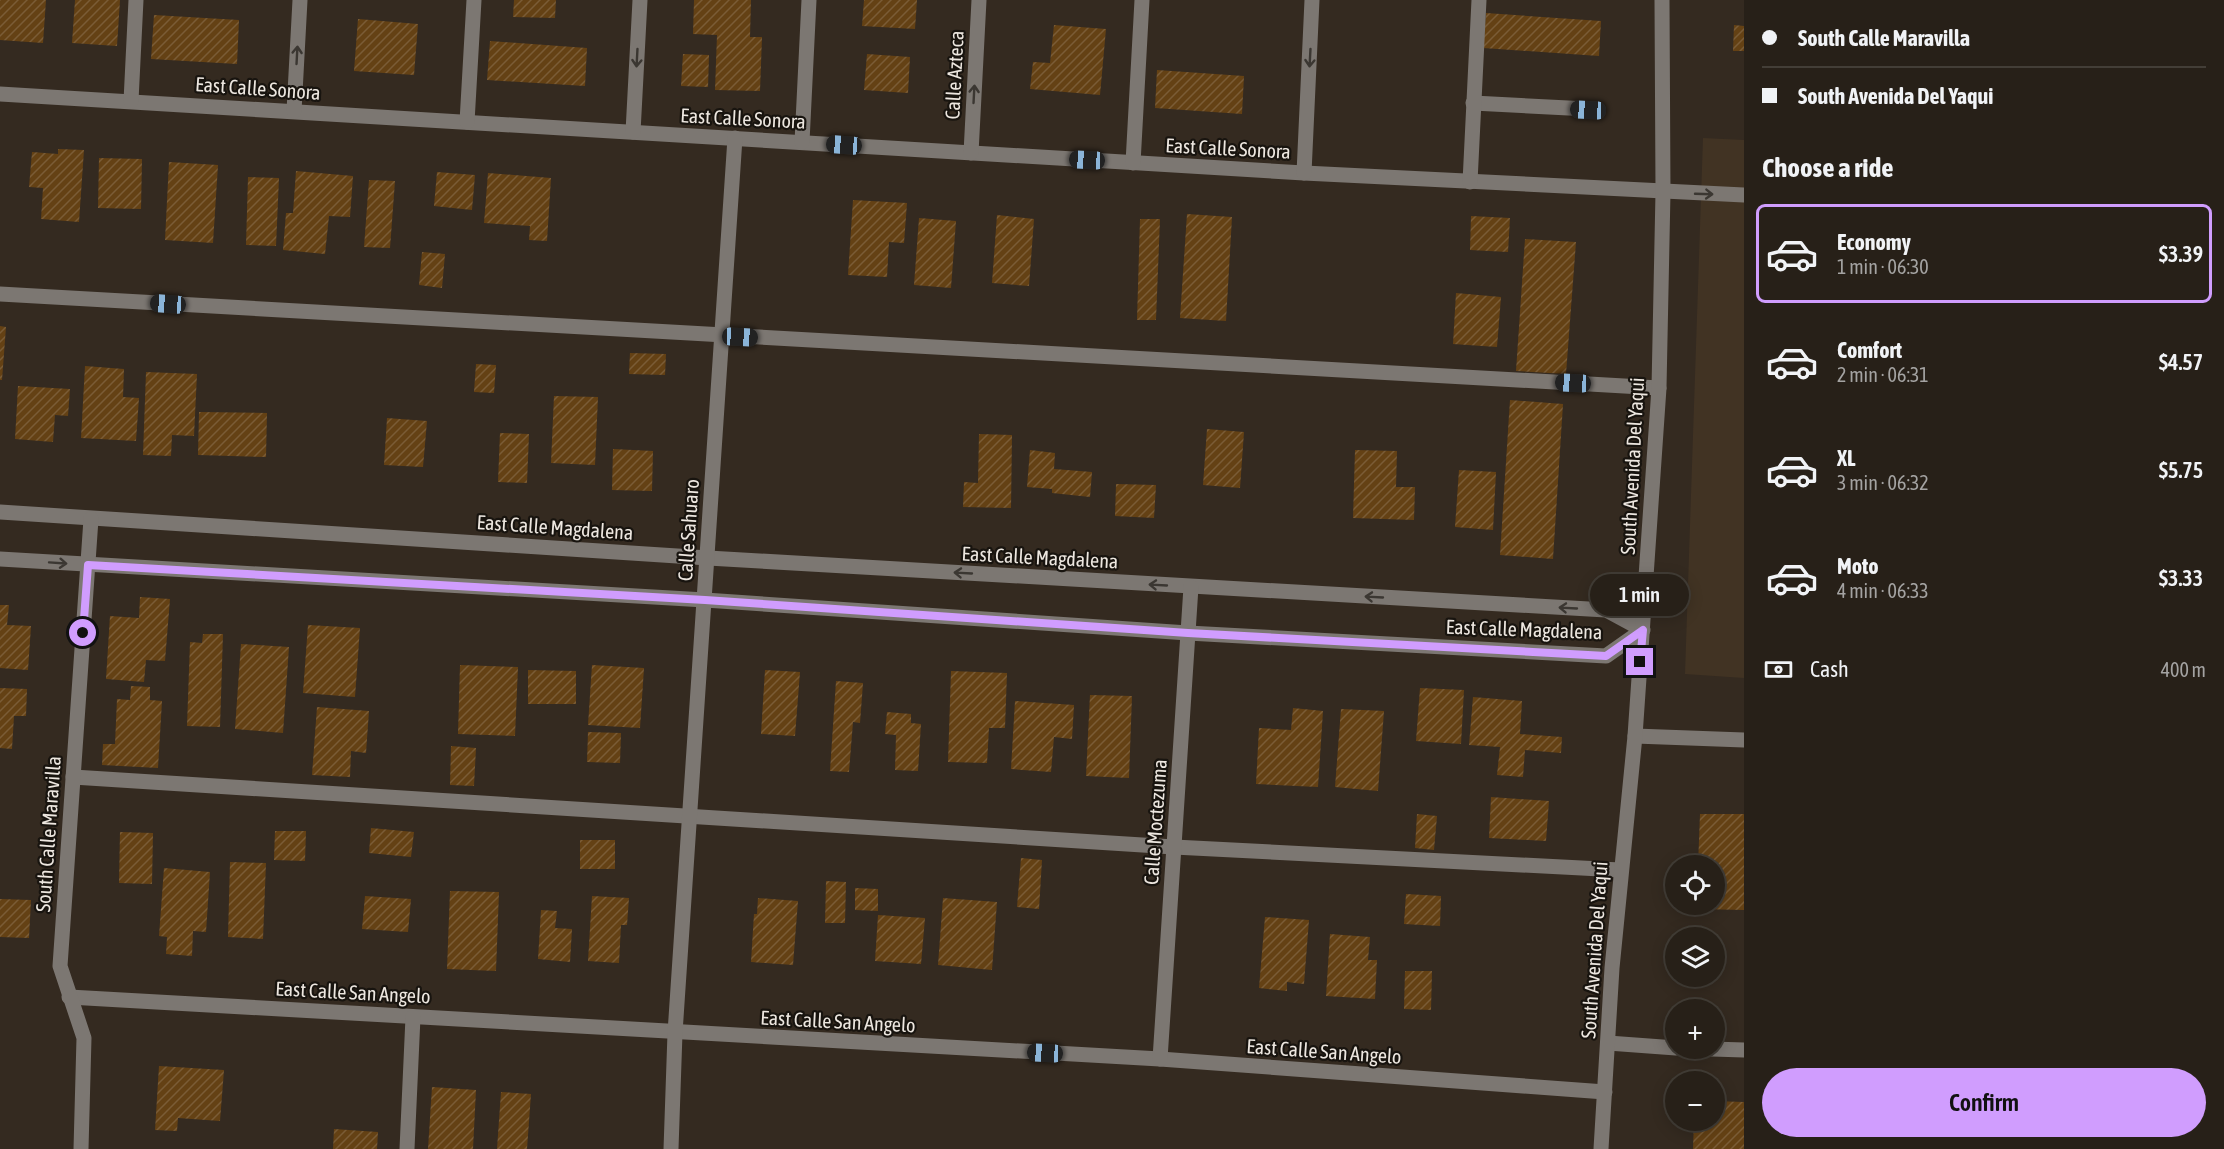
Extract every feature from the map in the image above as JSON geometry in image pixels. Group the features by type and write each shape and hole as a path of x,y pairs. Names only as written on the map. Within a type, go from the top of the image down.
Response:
{"street":[{"path":"131,101 136,0"},
{"path":"294,111 300,0"},
{"path":"467,122 474,0"},
{"path":"633,132 640,0"},
{"path":"802,142 809,0"},
{"name":"Calle Azteca","path":"971,153 979,0"},
{"path":"1133,163 1142,0"},
{"path":"1304,173 1312,0"},
{"path":"1470,182 1479,0"},
{"name":"South Avenida Del Yaqui","path":"1601,1149 1620,870 1635,736 1659,388 1663,192 1662,0"},
{"name":"East Calle Sonora","path":"0,94 1304,173 1744,195"},
{"path":"1473,104 1588,110"},
{"name":"Calle Sahuaro","path":"671,1149 675,1033 735,138"},
{"path":"0,294 1659,388"},
{"name":"East Calle Magdalena","path":"0,512 708,558 1606,610 1643,630 1606,656 1188,633 705,600 0,559"},
{"name":"South Calle Maravilla","path":"81,1149 84,1038 60,966 91,519"},
{"name":"Calle Moctezuma","path":"1160,1059 1191,587"},
{"path":"1635,736 1744,740"},
{"path":"73,777 1174,847 1620,870"},
{"name":"East Calle San Angelo","path":"69,996 675,1033 1160,1059 1605,1092"},
{"path":"407,1149 413,1017"},
{"path":"1608,1043 1665,1047"},
{"path":"1725,1049 1744,1050"}],"shaded area":[{"path":"1703,138 1744,140 1744,678 1685,674"}],"building":[{"path":"0,0 46,0 43,43 0,40"},
{"path":"75,0 120,0 117,46 72,43"},
{"path":"514,0 556,0 555,18 513,17"},
{"path":"694,0 751,0 750,37 762,37 760,91 715,90 717,35 693,34"},
{"path":"864,0 917,0 915,29 862,26"},
{"path":"1486,13 1601,21 1599,56 1483,48"},
{"path":"154,15 239,20 237,64 151,59"},
{"path":"358,19 418,24 414,75 354,71"},
{"path":"1054,25 1106,29 1100,95 1030,89 1033,62 1050,63"},
{"path":"1734,25 1744,26 1744,51 1733,51"},
{"path":"490,41 587,48 585,86 487,80"},
{"path":"683,54 709,55 708,87 681,86"},
{"path":"867,54 910,57 908,93 864,90"},
{"path":"1157,70 1244,76 1242,114 1155,108"},
{"path":"58,149 84,150 79,222 41,219 43,188 29,187 32,152 58,154"},
{"path":"99,158 142,159 141,209 98,208"},
{"path":"169,162 218,165 213,243 165,240"},
{"path":"296,171 353,176 350,217 329,216 325,254 283,250 286,213 293,213"},
{"path":"437,172 475,175 472,210 434,206"},
{"path":"488,173 551,178 547,241 529,240 530,226 484,223"},
{"path":"248,177 279,178 276,246 246,245"},
{"path":"369,180 395,181 390,248 364,247"},
{"path":"853,200 907,203 904,243 889,242 887,277 848,275"},
{"path":"1187,214 1232,217 1226,321 1180,318"},
{"path":"997,215 1034,219 1029,286 992,283"},
{"path":"1471,216 1510,218 1508,252 1470,250"},
{"path":"919,218 956,221 951,288 914,285"},
{"path":"1140,219 1160,219 1156,320 1137,320"},
{"path":"1525,239 1576,242 1566,374 1516,371"},
{"path":"422,252 445,254 442,288 419,285"},
{"path":"1456,293 1501,297 1497,347 1453,344"},
{"path":"0,326 6,327 2,380 0,380"},
{"path":"630,353 666,354 665,375 629,374"},
{"path":"476,364 496,365 494,393 474,392"},
{"path":"85,366 124,369 123,397 139,398 136,441 81,438"},
{"path":"146,372 197,374 194,436 172,435 171,456 143,455"},
{"path":"18,386 70,389 68,416 55,415 53,442 15,439"},
{"path":"554,396 598,397 595,465 551,463"},
{"path":"1510,400 1563,404 1553,559 1500,555"},
{"path":"199,412 267,413 266,457 198,455"},
{"path":"387,418 427,421 423,467 384,465"},
{"path":"1207,429 1244,432 1240,488 1203,485"},
{"path":"500,433 529,434 527,483 498,482"},
{"path":"979,434 1012,435 1011,508 963,507 964,482 978,483"},
{"path":"613,449 653,451 652,491 612,490"},
{"path":"1030,450 1055,453 1054,469 1092,472 1090,497 1052,493 1052,489 1027,487"},
{"path":"1355,450 1397,451 1396,487 1415,487 1414,520 1353,518"},
{"path":"1459,470 1496,472 1493,530 1455,527"},
{"path":"1116,484 1156,485 1154,518 1115,516"},
{"path":"140,597 170,599 165,661 146,660 144,682 106,679 110,616 139,618"},
{"path":"0,605 9,605 7,625 31,626 28,670 0,668"},
{"path":"308,625 360,628 355,697 303,693"},
{"path":"203,634 223,634 220,727 187,726 190,642 202,643"},
{"path":"241,644 289,647 283,733 235,729"},
{"path":"460,665 518,667 515,736 458,734"},
{"path":"592,665 644,668 640,728 588,725"},
{"path":"528,670 576,671 576,704 528,704"},
{"path":"765,670 800,672 795,736 761,734"},
{"path":"951,671 1007,673 1005,728 989,728 987,763 948,762"},
{"path":"836,681 863,683 860,723 853,722 849,772 830,771"},
{"path":"131,686 150,687 150,700 162,701 158,768 102,765 103,744 115,744 117,699 130,700"},
{"path":"0,688 27,689 26,716 14,716 12,749 0,748"},
{"path":"1420,688 1464,690 1461,744 1416,741"},
{"path":"1090,695 1132,696 1129,778 1086,776"},
{"path":"1473,697 1522,701 1520,734 1562,737 1561,753 1525,750 1523,777 1497,775 1500,747 1469,745"},
{"path":"1015,701 1074,705 1072,739 1054,737 1051,772 1011,769"},
{"path":"317,707 369,711 366,753 351,751 350,777 312,775"},
{"path":"1293,708 1323,711 1318,787 1256,784 1259,728 1291,730"},
{"path":"1341,709 1384,711 1378,791 1335,787"},
{"path":"887,712 911,714 911,723 921,724 918,771 895,770 896,735 885,734"},
{"path":"588,732 621,733 620,763 587,762"},
{"path":"451,746 476,748 474,786 450,785"},
{"path":"1491,797 1549,801 1546,841 1489,838"},
{"path":"1417,814 1437,816 1434,850 1415,848"},
{"path":"1700,814 1744,814 1744,910 1725,910 1725,855 1698,855"},
{"path":"371,828 414,832 411,857 369,853"},
{"path":"275,831 306,831 305,861 274,860"},
{"path":"120,832 153,833 152,884 119,883"},
{"path":"580,840 615,840 615,869 580,869"},
{"path":"1021,858 1042,860 1039,909 1017,907"},
{"path":"230,862 266,863 263,939 228,937"},
{"path":"164,868 210,872 206,932 193,931 192,956 166,954 167,937 159,936"},
{"path":"826,881 846,882 845,923 825,923"},
{"path":"855,888 878,889 878,911 855,910"},
{"path":"450,891 499,892 496,971 447,969"},
{"path":"1406,894 1441,896 1440,926 1404,924"},
{"path":"365,896 411,899 408,932 362,929"},
{"path":"592,896 629,898 627,925 621,925 619,963 588,961"},
{"path":"758,898 798,901 793,965 751,962 754,914 757,914"},
{"path":"943,898 997,902 992,970 938,965"},
{"path":"0,899 31,900 29,938 0,937"},
{"path":"541,910 557,911 555,928 572,929 570,962 538,959"},
{"path":"878,915 925,918 921,964 875,961"},
{"path":"1265,917 1309,920 1304,984 1287,982 1287,991 1259,988"},
{"path":"1330,934 1370,937 1368,960 1377,960 1375,999 1326,996"},
{"path":"1405,971 1432,971 1431,1010 1404,1009"},
{"path":"159,1066 224,1070 220,1121 178,1118 177,1131 155,1130"},
{"path":"432,1087 476,1090 473,1149 428,1149"},
{"path":"501,1092 531,1094 527,1149 497,1149"},
{"path":"1725,1101 1744,1102 1744,1149 1693,1149 1694,1131 1725,1131"},
{"path":"334,1129 378,1132 377,1149 333,1149"}],"route":[{"path":"83,633 88,565 705,600 1188,633 1606,656 1643,630 1640,662"}]}
